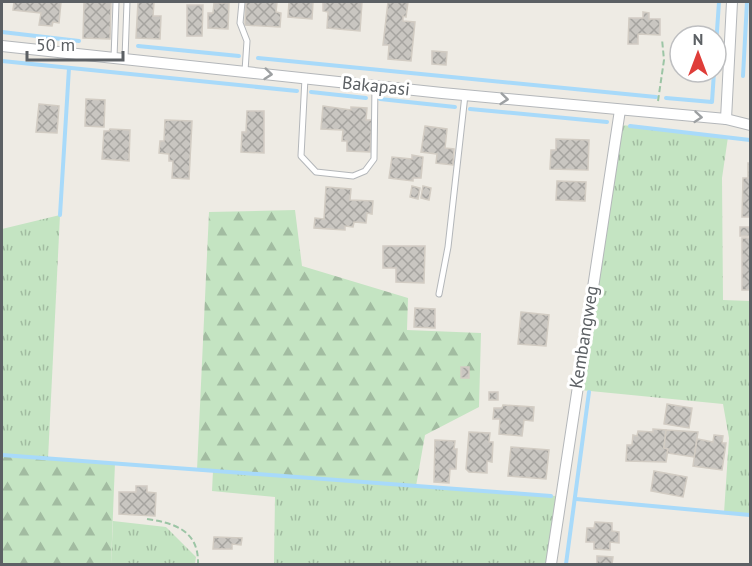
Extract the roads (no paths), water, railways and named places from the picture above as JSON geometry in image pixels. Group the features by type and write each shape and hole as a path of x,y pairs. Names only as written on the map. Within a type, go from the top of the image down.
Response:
{"street":[{"path":"726,119 732,2"},
{"name":"Bakapasi","path":"2,46 465,95 726,119 750,125"},
{"name":"Kembangweg","path":"550,564 620,110"}],"lane":[{"path":"116,2 120,58"},
{"path":"120,58 127,2"},
{"path":"242,2 240,23 247,41 245,71"},
{"path":"304,78 301,156 316,172 353,176 365,171 374,159 375,85"},
{"path":"439,294 447,247 465,95"}],"waterway":[{"path":"717,24 719,2"},
{"path":"743,76 747,2"},
{"path":"2,32 79,41"},
{"path":"138,46 239,56"},
{"path":"258,58 656,97"},
{"path":"2,61 297,91"},
{"path":"60,215 69,68"},
{"path":"666,98 712,102 713,84"},
{"path":"311,92 366,98"},
{"path":"380,99 455,107"},
{"path":"470,109 607,122"},
{"path":"630,126 750,140"},
{"path":"566,564 589,392"},
{"path":"2,455 551,496"},
{"path":"576,499 750,515"}]}
